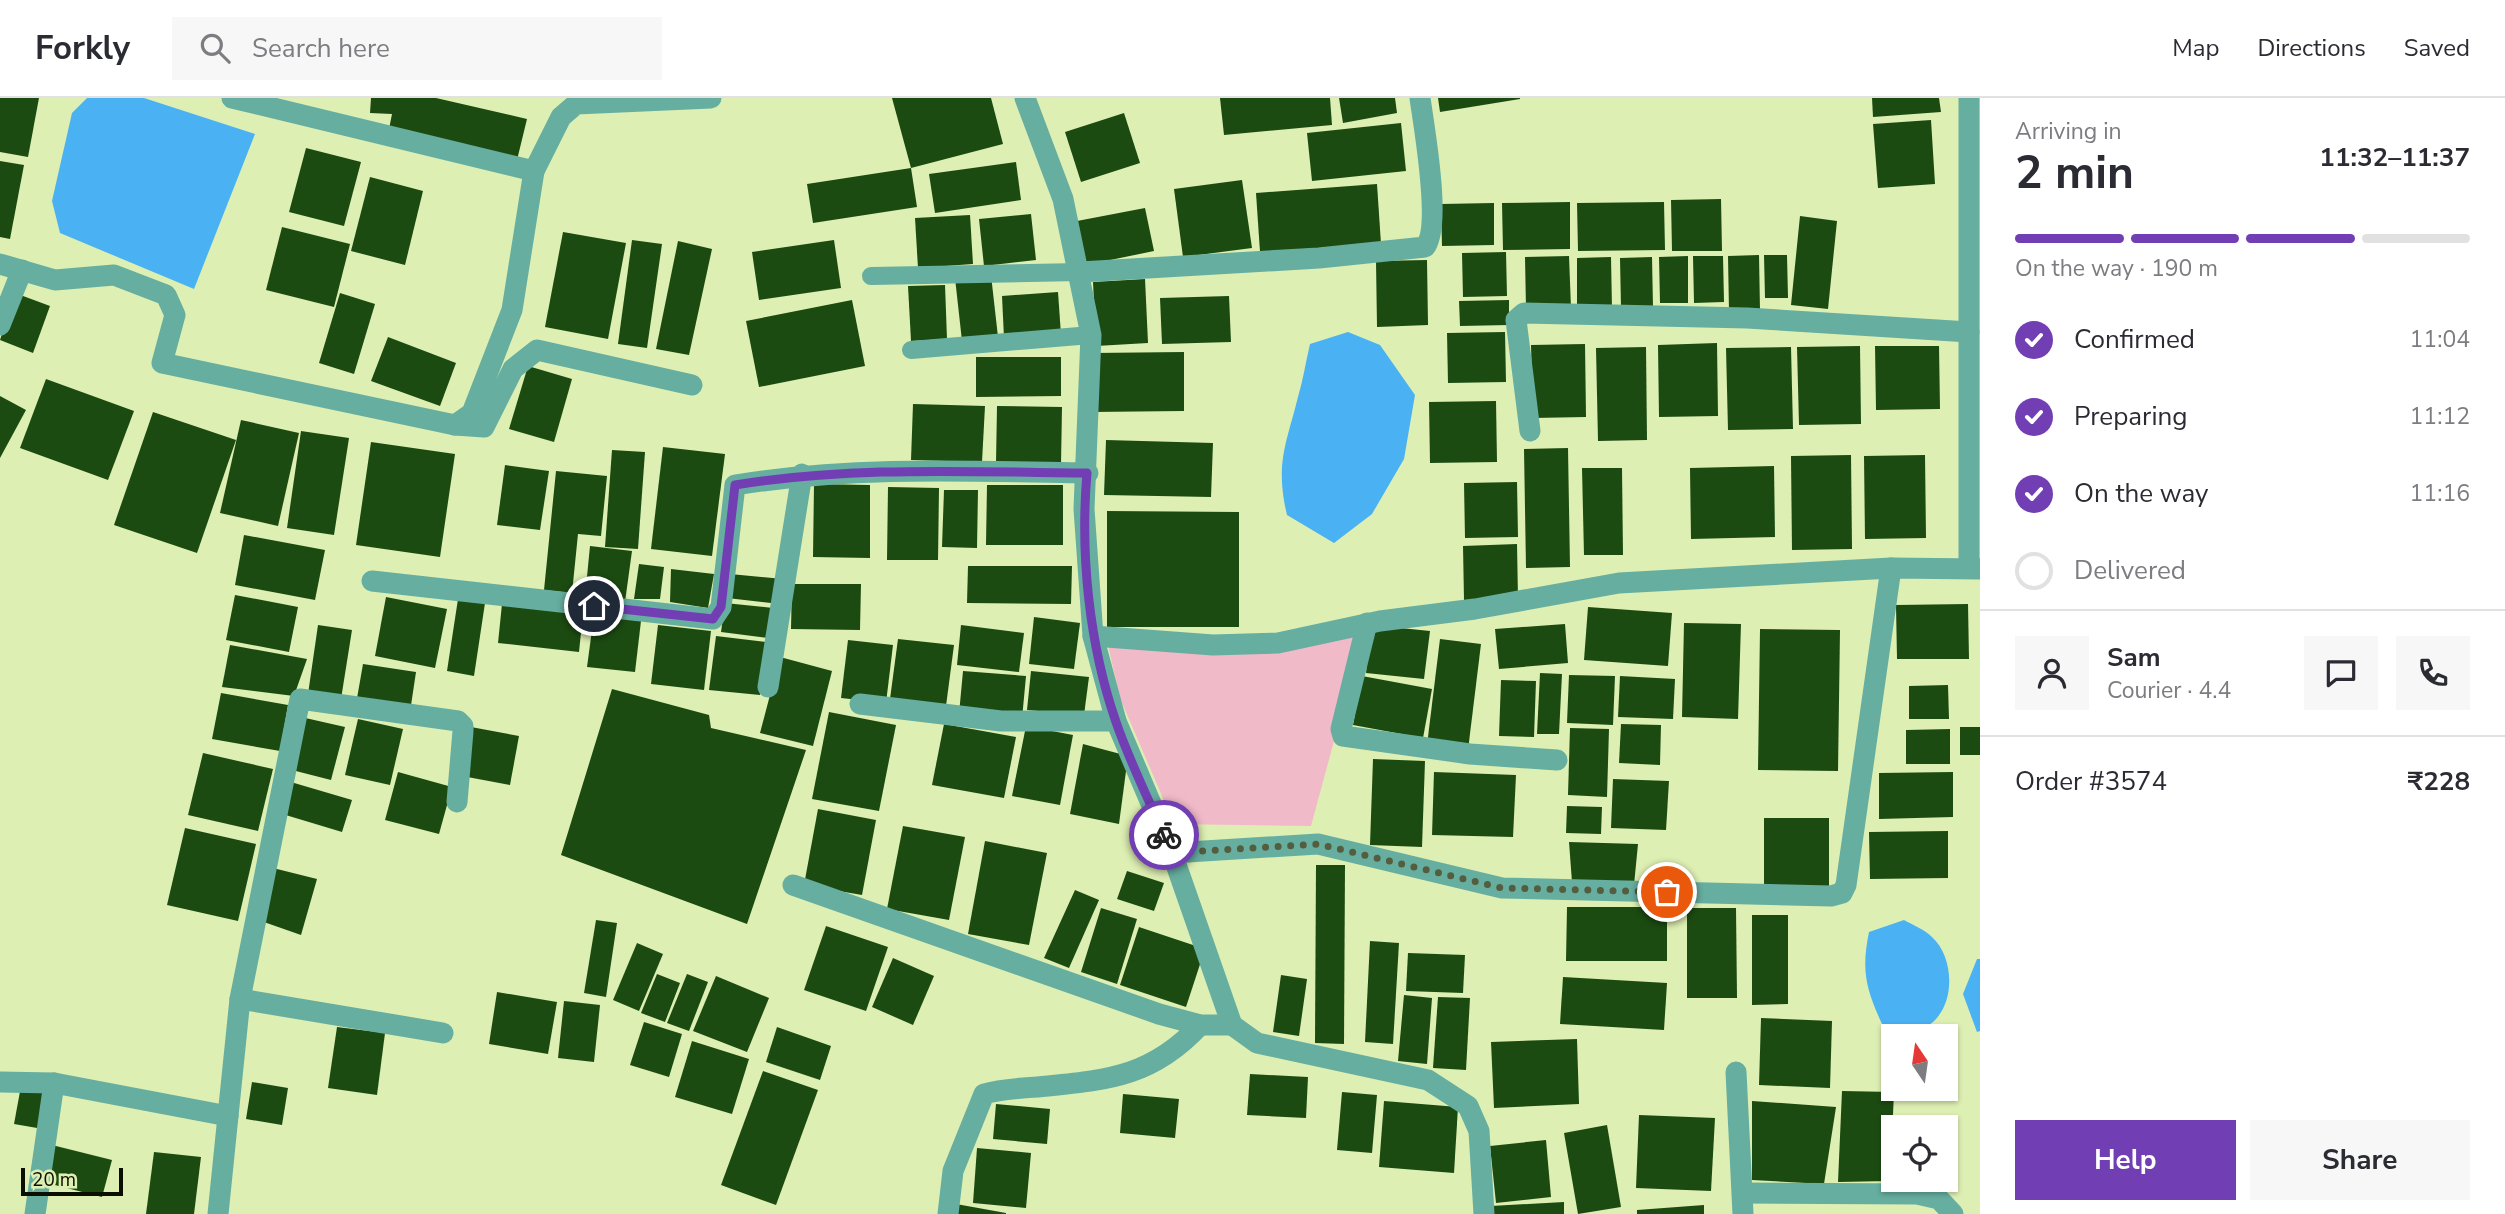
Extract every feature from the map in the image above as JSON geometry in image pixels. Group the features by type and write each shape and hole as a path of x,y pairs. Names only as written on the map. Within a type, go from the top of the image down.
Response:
{"street":[{"path":"232,98 534,171"},
{"path":"455,425 472,414 512,310 534,171 561,117 576,104 711,98"},
{"path":"1025,98 1063,199 1091,335 1084,509 1093,636 1116,721 1172,853 1232,1025 1257,1043 1427,1080 1468,1106 1479,1131 1484,1214"},
{"path":"1080,272 1305,259 1425,247 1429,242 1433,206 1420,98"},
{"path":"1093,636 1213,645 1278,643 1367,624 1475,609 1619,583 1891,568 1975,568 1969,98"},
{"path":"0,264 55,280 114,275 166,295 175,315 162,363 455,425 484,427 513,369 537,351 692,385"},
{"path":"0,325 22,270"},
{"path":"1530,431 1517,320 1524,313 1747,318 1973,342"},
{"path":"372,581 713,619 721,607 735,485 802,474 925,470 1087,473"},
{"path":"768,687 802,474"},
{"path":"1172,853 1318,844 1502,888 1831,896 1842,893 1846,885 1891,568"},
{"path":"1367,624 1341,729 1343,736 1470,754 1557,760"},
{"path":"218,1214 240,999 300,699 457,721 463,726 463,731 457,802"},
{"path":"860,704 1001,721 1116,721"},
{"path":"793,885 1159,1014 1200,1026 1232,1025"},
{"path":"240,999 443,1033"},
{"path":"948,1214 953,1171 984,1094 1100,1080 1127,1073 1178,1049 1200,1026"},
{"path":"1736,1072 1743,1203 1917,1194 1939,1199 1953,1214"},
{"path":"0,1082 54,1083 228,1116"},
{"path":"35,1214 54,1083"}],"lane":[{"path":"871,276 1080,272"},
{"path":"911,350 1091,335"}],"shaded area":[{"path":"1363,634 1311,826 1174,824 1120,698 1108,645"}],"water":[{"path":"87,98 144,98 255,134 194,289 60,233 52,201 72,113"},
{"path":"1348,332 1380,345 1415,395 1404,459 1372,514 1334,543 1287,515 1282,468 1310,344"},
{"path":"1904,920 1932,937 1940,946 1948,969 1948,995 1938,1017 1930,1024 1882,1024 1866,979 1865,958 1869,932"},
{"path":"1977,959 1980,959 1980,1031 1977,1032 1963,994"}],"building":[{"path":"0,98 39,98 28,157 0,152"},
{"path":"371,98 436,98 527,119 517,160 389,129 392,114 370,113"},
{"path":"892,98 991,98 1003,144 911,168"},
{"path":"1220,98 1330,98 1332,125 1224,135"},
{"path":"1339,98 1395,98 1397,113 1343,123"},
{"path":"1438,98 1520,98 1520,99 1440,112"},
{"path":"1872,98 1939,98 1941,112 1873,117"},
{"path":"1124,113 1140,163 1081,182 1065,132"},
{"path":"1931,120 1935,184 1878,188 1873,124"},
{"path":"1401,123 1406,171 1312,181 1307,133"},
{"path":"306,148 361,162 344,226 289,212"},
{"path":"0,161 24,165 10,239 0,237"},
{"path":"1016,162 1021,200 935,213 929,174"},
{"path":"911,168 917,207 813,223 807,184"},
{"path":"370,177 423,191 405,265 351,251"},
{"path":"1242,180 1252,248 1183,257 1174,189"},
{"path":"1377,184 1381,244 1260,252 1256,193"},
{"path":"1721,199 1722,251 1672,251 1671,200"},
{"path":"1570,202 1570,249 1503,250 1502,203"},
{"path":"1664,202 1665,250 1578,251 1577,203"},
{"path":"1494,203 1494,245 1442,246 1441,204"},
{"path":"1145,208 1154,251 1086,265 1077,221"},
{"path":"1031,214 1036,260 984,266 979,219"},
{"path":"970,215 973,264 918,268 915,218"},
{"path":"1800,216 1837,221 1828,309 1791,305"},
{"path":"282,227 350,244 334,307 266,290"},
{"path":"563,232 626,243 608,339 545,327"},
{"path":"632,240 662,244 647,348 618,344"},
{"path":"834,240 841,288 759,300 752,252"},
{"path":"678,241 712,249 689,355 656,349"},
{"path":"1506,252 1507,296 1463,297 1462,253"},
{"path":"1759,255 1760,311 1729,312 1728,256"},
{"path":"1764,255 1787,255 1788,298 1765,298"},
{"path":"1569,256 1571,308 1526,309 1525,257"},
{"path":"1688,256 1688,303 1660,303 1659,257"},
{"path":"1693,256 1723,256 1724,302 1694,303"},
{"path":"1611,257 1612,309 1577,309 1577,258"},
{"path":"1652,257 1653,307 1621,308 1620,258"},
{"path":"1427,260 1428,325 1377,327 1376,261"},
{"path":"991,275 998,337 962,341 955,278"},
{"path":"1145,279 1148,343 1096,346 1093,282"},
{"path":"945,285 947,339 911,341 908,286"},
{"path":"1058,292 1061,335 1004,338 1002,296"},
{"path":"15,293 50,306 33,353 0,340"},
{"path":"340,293 375,304 354,374 319,363"},
{"path":"1229,296 1231,342 1162,344 1160,298"},
{"path":"852,300 865,366 759,387 746,321"},
{"path":"1509,300 1509,325 1460,326 1459,301"},
{"path":"1505,332 1506,382 1448,383 1447,333"},
{"path":"388,337 456,363 440,406 371,381"},
{"path":"1717,343 1718,416 1659,417 1658,345"},
{"path":"1585,344 1586,417 1533,418 1531,345"},
{"path":"1860,346 1861,424 1799,425 1797,347"},
{"path":"1875,346 1939,346 1940,409 1876,410"},
{"path":"1646,347 1647,440 1598,441 1596,348"},
{"path":"1791,347 1793,429 1728,430 1726,348"},
{"path":"1184,352 1184,411 1092,412 1092,353"},
{"path":"976,357 1061,357 1061,396 976,397"},
{"path":"528,366 572,379 554,442 509,429"},
{"path":"46,379 134,411 108,480 20,448"},
{"path":"0,396 26,410 0,458"},
{"path":"1496,401 1497,462 1430,463 1429,402"},
{"path":"913,404 985,406 982,462 911,460"},
{"path":"997,406 1062,407 1061,464 996,463"},
{"path":"153,412 236,440 197,553 114,525"},
{"path":"241,420 299,433 278,526 220,513"},
{"path":"301,431 349,438 334,535 287,528"},
{"path":"1106,440 1213,443 1211,497 1104,495"},
{"path":"371,442 455,454 440,557 356,545"},
{"path":"663,447 725,454 712,556 651,549"},
{"path":"1568,448 1570,567 1526,568 1524,449"},
{"path":"612,450 645,452 638,549 605,547"},
{"path":"1851,455 1852,549 1792,550 1791,456"},
{"path":"1925,455 1926,538 1865,539 1864,456"},
{"path":"505,465 549,471 540,530 497,525"},
{"path":"1774,466 1775,537 1691,539 1690,468"},
{"path":"1582,468 1622,468 1623,555 1584,555"},
{"path":"556,471 607,476 601,536 578,534 572,593 544,590"},
{"path":"1517,482 1518,537 1465,538 1464,483"},
{"path":"814,484 870,485 870,558 813,557"},
{"path":"987,485 1063,485 1063,545 986,545"},
{"path":"888,487 939,488 938,560 887,560"},
{"path":"944,490 978,490 977,548 942,547"},
{"path":"1107,511 1239,512 1239,627 1107,627"},
{"path":"244,535 325,550 315,600 235,585"},
{"path":"1517,544 1518,599 1464,600 1463,546"},
{"path":"590,546 632,551 625,602 585,597"},
{"path":"639,564 664,567 660,599 634,599"},
{"path":"968,566 1072,566 1071,604 967,603"},
{"path":"671,569 714,574 708,608 670,602"},
{"path":"730,574 783,579 780,604 727,598"},
{"path":"792,584 861,584 860,630 791,629"},
{"path":"235,595 298,607 289,652 226,640"},
{"path":"386,597 447,609 435,668 375,656"},
{"path":"458,599 485,603 474,676 447,671"},
{"path":"725,603 773,608 769,638 721,632"},
{"path":"502,604 583,613 579,652 498,643"},
{"path":"1968,604 1969,659 1897,659 1896,605"},
{"path":"1588,607 1672,613 1668,666 1584,660"},
{"path":"594,615 641,621 635,672 587,667"},
{"path":"1034,617 1080,623 1074,669 1029,664"},
{"path":"1684,623 1741,624 1738,719 1682,717"},
{"path":"1565,624 1568,663 1499,669 1495,629"},
{"path":"318,625 352,630 341,699 308,694"},
{"path":"658,625 711,631 704,690 651,684"},
{"path":"961,625 1024,633 1019,672 957,665"},
{"path":"1371,625 1430,631 1424,679 1366,673"},
{"path":"1760,629 1840,630 1838,771 1758,770"},
{"path":"716,636 766,642 760,695 709,690"},
{"path":"898,639 954,645 946,706 890,699"},
{"path":"1440,639 1481,644 1468,750 1427,745"},
{"path":"848,640 893,645 886,703 841,698"},
{"path":"230,645 307,659 294,696 222,687"},
{"path":"780,657 832,671 813,746 760,733"},
{"path":"363,664 416,672 410,712 356,704"},
{"path":"963,671 1026,676 1022,719 959,714"},
{"path":"1031,671 1089,677 1084,715 1027,710"},
{"path":"1540,673 1562,674 1559,734 1537,734"},
{"path":"1569,675 1615,676 1613,725 1567,723"},
{"path":"1362,676 1432,689 1423,738 1353,725"},
{"path":"1620,676 1675,679 1673,719 1618,717"},
{"path":"1501,680 1536,681 1534,737 1499,736"},
{"path":"1948,685 1949,719 1909,719 1909,686"},
{"path":"612,689 709,715 711,728 806,750 747,924 561,855"},
{"path":"221,693 288,705 280,751 212,739"},
{"path":"829,712 896,725 879,811 812,799"},
{"path":"301,717 345,727 331,780 288,769"},
{"path":"358,719 403,729 390,785 345,775"},
{"path":"944,724 1016,737 1004,798 932,785"},
{"path":"1621,724 1661,725 1660,765 1619,763"},
{"path":"1026,726 1073,735 1060,805 1012,796"},
{"path":"471,727 519,736 510,785 462,776"},
{"path":"1960,727 1980,727 1980,755 1960,755"},
{"path":"1570,728 1609,729 1607,797 1568,795"},
{"path":"1950,729 1950,764 1906,764 1906,730"},
{"path":"1083,744 1128,756 1119,824 1070,814"},
{"path":"203,753 273,769 258,831 188,815"},
{"path":"1373,759 1425,761 1422,847 1370,845"},
{"path":"398,772 452,787 439,834 385,820"},
{"path":"1434,772 1516,775 1513,837 1432,835"},
{"path":"1953,772 1953,817 1879,819 1879,773"},
{"path":"1613,779 1669,781 1666,830 1611,828"},
{"path":"284,780 352,800 342,832 279,813"},
{"path":"1567,806 1602,807 1601,834 1566,833"},
{"path":"818,809 876,820 862,895 804,885"},
{"path":"1764,818 1829,818 1829,889 1764,889"},
{"path":"903,826 965,837 949,920 887,909"},
{"path":"185,828 256,844 238,921 167,905"},
{"path":"1948,831 1948,878 1870,879 1869,832"},
{"path":"985,841 1047,853 1029,945 968,934"},
{"path":"1569,842 1638,844 1634,885 1572,882"},
{"path":"1316,865 1345,865 1344,1044 1315,1043"},
{"path":"269,867 317,879 301,935 261,921"},
{"path":"1127,871 1164,883 1154,911 1117,899"},
{"path":"1075,890 1099,900 1069,968 1044,958"},
{"path":"1567,907 1667,907 1667,961 1566,961"},
{"path":"1101,908 1137,919 1117,984 1081,972"},
{"path":"1687,908 1736,908 1737,998 1687,998"},
{"path":"1752,915 1788,915 1788,1004 1752,1005"},
{"path":"596,920 617,923 606,997 584,993"},
{"path":"826,926 888,947 866,1011 804,990"},
{"path":"1139,927 1205,949 1186,1007 1120,985"},
{"path":"1370,941 1399,943 1393,1044 1365,1042"},
{"path":"637,943 663,954 639,1011 613,1000"},
{"path":"1408,953 1465,955 1463,993 1406,991"},
{"path":"893,958 934,976 913,1025 872,1007"},
{"path":"657,974 680,983 665,1022 641,1013"},
{"path":"687,974 708,982 689,1031 667,1023"},
{"path":"1281,975 1307,979 1299,1036 1273,1032"},
{"path":"716,976 769,998 747,1052 693,1031"},
{"path":"1563,977 1667,983 1664,1030 1560,1024"},
{"path":"497,992 557,1002 548,1054 489,1044"},
{"path":"1404,995 1432,998 1427,1064 1398,1061"},
{"path":"1438,997 1470,998 1466,1070 1433,1068"},
{"path":"564,1001 600,1005 594,1062 558,1058"},
{"path":"1761,1018 1832,1021 1830,1088 1759,1085"},
{"path":"644,1022 682,1034 669,1077 630,1065"},
{"path":"337,1027 385,1033 377,1095 328,1088"},
{"path":"777,1027 831,1046 820,1080 766,1062"},
{"path":"1577,1039 1579,1104 1494,1108 1491,1042"},
{"path":"692,1041 749,1059 732,1114 675,1097"},
{"path":"763,1071 818,1090 776,1205 721,1185"},
{"path":"1250,1074 1308,1077 1306,1118 1247,1115"},
{"path":"252,1082 288,1088 282,1125 246,1119"},
{"path":"21,1086 50,1091 43,1129 14,1124"},
{"path":"1842,1091 1881,1092 1881,1101 1894,1101 1893,1115 1881,1115 1881,1181 1838,1182"},
{"path":"1342,1092 1377,1095 1372,1153 1337,1150"},
{"path":"1123,1094 1179,1099 1175,1138 1120,1133"},
{"path":"1384,1101 1458,1107 1454,1173 1379,1167"},
{"path":"1752,1101 1836,1107 1824,1184 1752,1180"},
{"path":"996,1104 1050,1109 1047,1144 993,1139"},
{"path":"1639,1115 1715,1118 1711,1191 1636,1188"},
{"path":"1607,1125 1621,1207 1578,1214 1564,1133"},
{"path":"1546,1140 1551,1197 1496,1203 1490,1146"},
{"path":"52,1145 112,1160 102,1197 43,1182"},
{"path":"977,1148 1031,1153 1026,1208 973,1203"},
{"path":"154,1152 201,1157 194,1214 146,1214"},
{"path":"1564,1202 1564,1214 1492,1214 1491,1206"},
{"path":"956,1204 1006,1213 1006,1214 955,1214"},
{"path":"1704,1205 1704,1214 1637,1214 1637,1210"}],"way so far":[{"path":"1164,835 1172,853 1318,844 1502,888 1667,892"}],"route":[{"path":"594,606 705,619 713,619 719,614 735,485 802,474 827,473 925,470 1087,473 1084,509 1093,636 1116,721 1164,835"}]}
